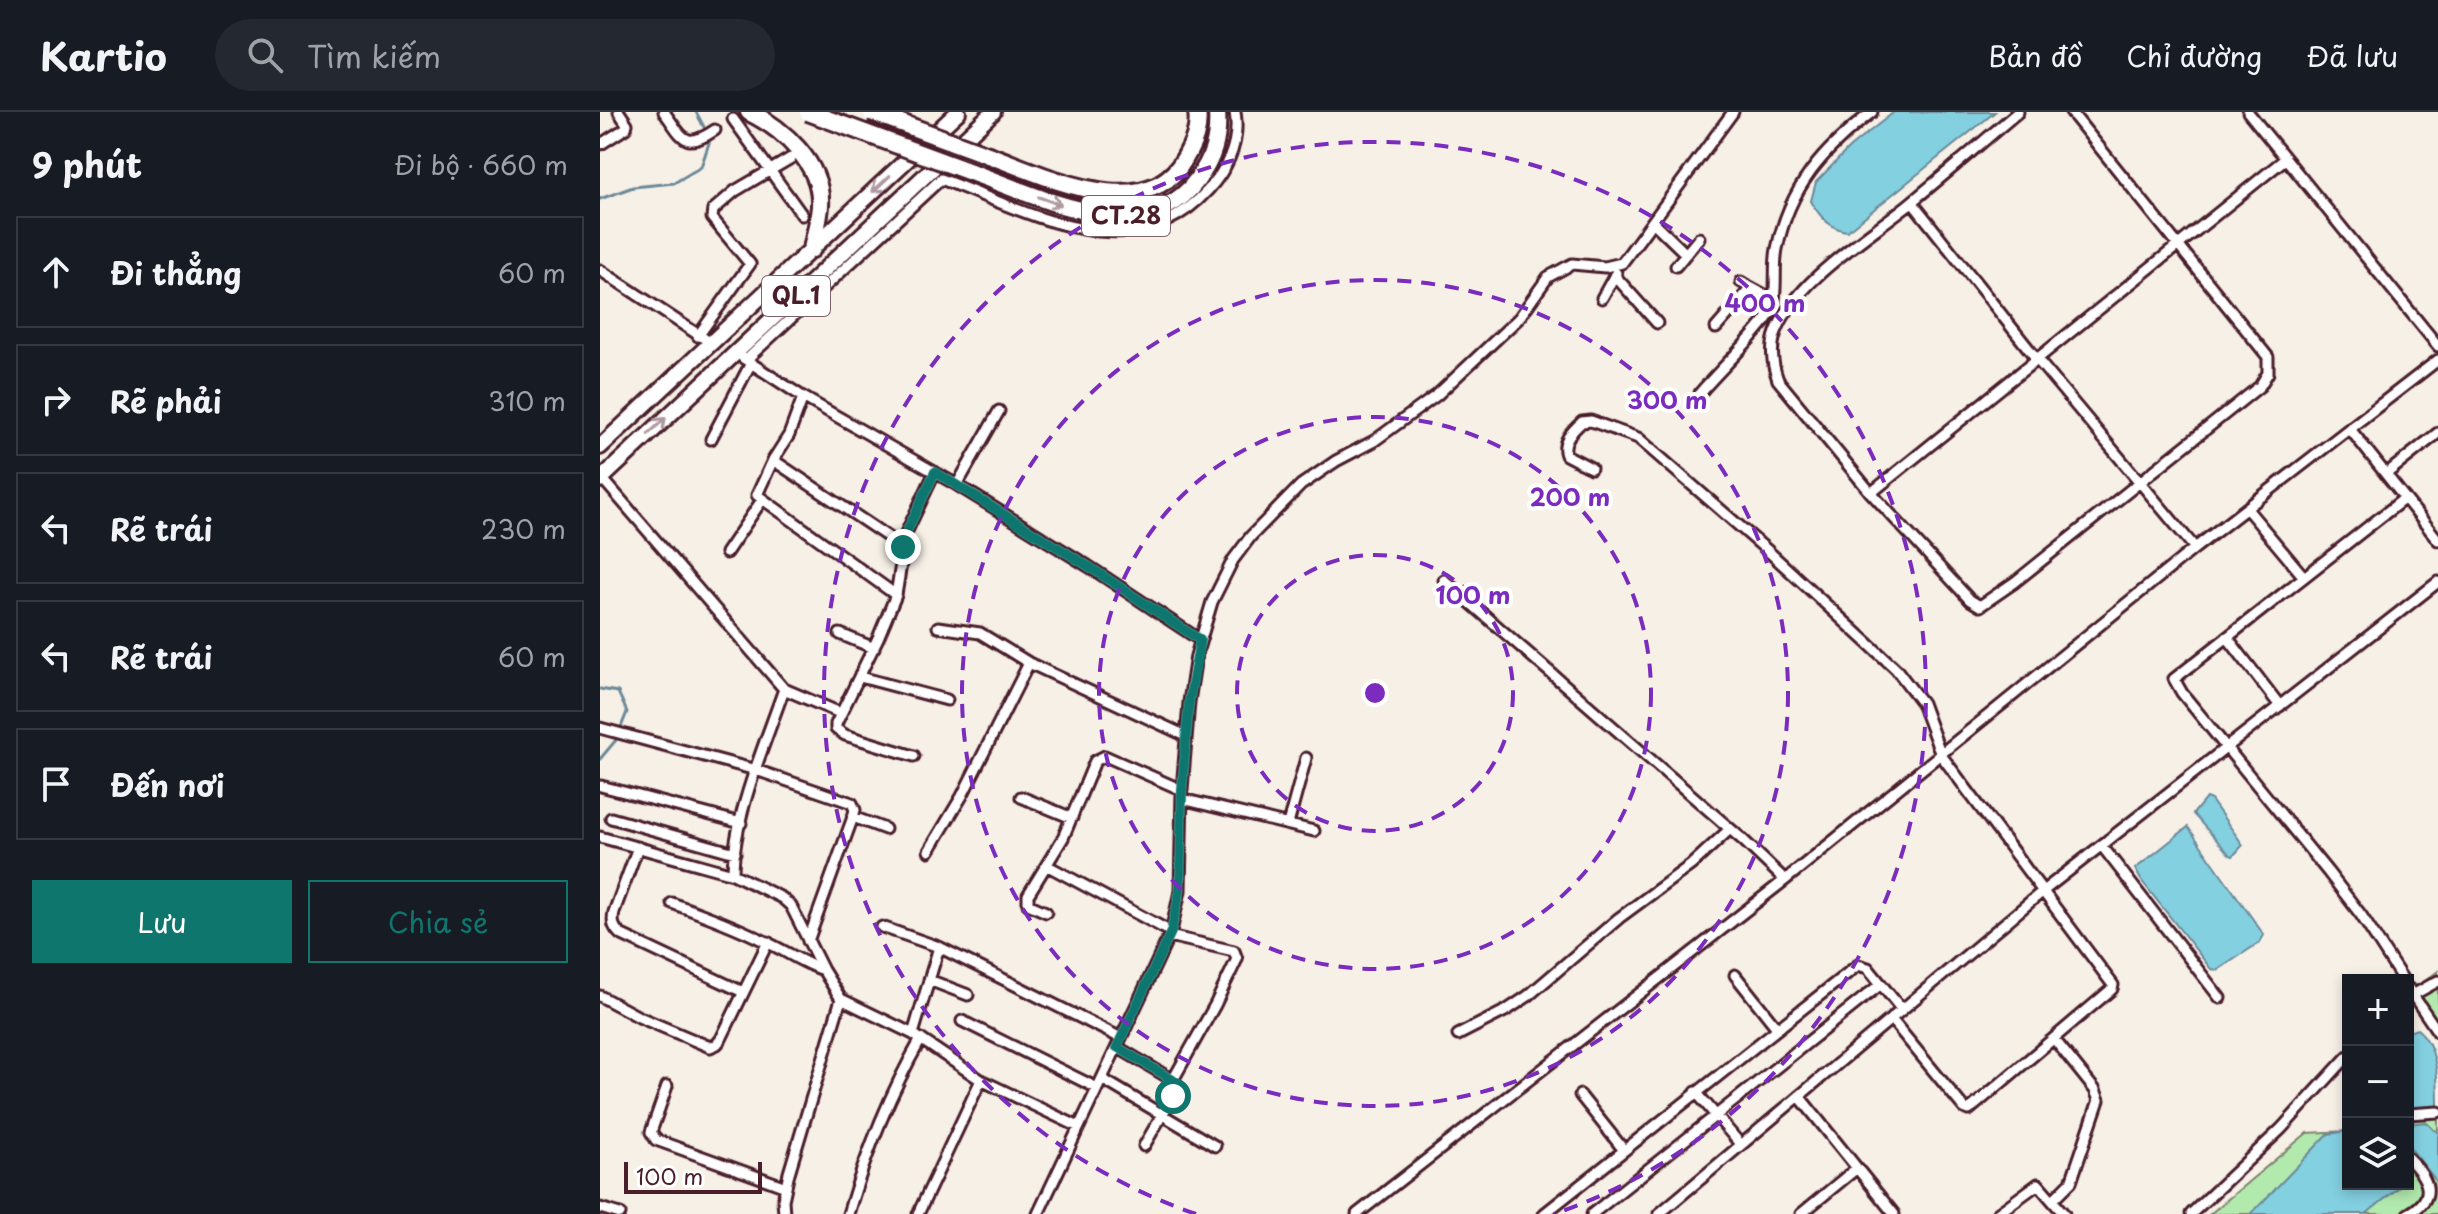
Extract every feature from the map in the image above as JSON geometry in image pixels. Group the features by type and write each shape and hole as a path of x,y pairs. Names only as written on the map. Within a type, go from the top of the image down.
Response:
{"highway":[{"name":"CT.28","path":"808,112 1069,208 1103,215 1133,216 1164,208 1190,190 1209,164 1217,138 1217,112"},
{"name":"CT.28","path":"871,112 1077,187 1110,194 1139,192 1163,182 1181,165 1194,143 1197,112"},
{"name":"QL.1","path":"600,447 705,340 812,249 958,112"},
{"name":"QL.1","path":"601,479 744,359 993,112"},
{"path":"741,115 766,120 802,152 816,178 821,203 812,249"}],"street":[{"path":"601,144 626,128 627,124 619,112"},
{"path":"664,112 683,137 692,142 715,130"},
{"path":"711,439 744,359 941,179 1060,224 1098,233 1132,233 1168,221 1196,204 1222,175 1236,141 1235,112"},
{"path":"1602,298 1622,263 1733,112"},
{"path":"1700,393 1771,314 1776,251 1794,194 1817,162 1872,112"},
{"path":"2018,112 1821,274 1781,323 1773,347 1773,366 1778,380 1871,493 1970,600 1980,606 2015,582 2260,386 2268,373 2268,357 2071,112"},
{"path":"2248,112 2438,346"},
{"path":"741,115 768,171 802,215"},
{"path":"600,270 705,340 750,264 711,215 735,191 791,158"},
{"path":"1871,493 2285,159"},
{"path":"1912,202 2036,358 2195,548"},
{"path":"1653,222 1686,254"},
{"path":"1676,266 1699,238"},
{"path":"1038,1214 1170,934 1180,891 1182,795 1189,702 1200,640 1212,602 1228,567 1251,536 1301,485 1336,461 1374,441 1437,395 1519,318 1548,277 1572,264 1605,267 1622,263"},
{"path":"1615,276 1657,323"},
{"path":"1741,282 1774,300"},
{"path":"1716,328 1751,288"},
{"path":"744,359 803,397 957,485 1200,640"},
{"path":"1365,1212 1785,880 2195,548 2438,360"},
{"path":"803,397 789,435 757,495 896,595"},
{"path":"957,485 999,411"},
{"path":"1591,468 1571,458 1564,449 1573,431 1582,422 1591,421 1638,438 1768,551 1896,669 1922,703 1941,755 2113,985 1969,1110 1964,1108 1891,1019"},
{"path":"2350,429 2438,540"},
{"path":"2386,474 2438,433"},
{"path":"773,460 903,547"},
{"path":"914,756 840,733 836,724 874,648 896,595 906,533 935,472"},
{"path":"601,479 784,689 840,713"},
{"path":"2399,974 2361,915 2174,679 2405,498"},
{"path":"726,553 762,500"},
{"path":"2247,509 2304,577"},
{"path":"1444,580 1785,880"},
{"path":"1659,1214 2043,891 2438,582"},
{"path":"938,627 980,633 1029,663 1186,736"},
{"path":"840,634 874,648"},
{"path":"2227,637 2280,706"},
{"path":"929,851 962,796 1029,663"},
{"path":"860,677 947,700"},
{"path":"733,874 741,823 784,689"},
{"path":"600,728 756,770 852,803 855,810 853,817 808,941"},
{"path":"1046,912 1031,906 1027,899 1048,866 1095,761 1100,757 1119,761 1182,795 1314,831"},
{"path":"1288,824 1306,758"},
{"path":"601,786 741,823"},
{"path":"1021,797 1072,818"},
{"path":"853,817 885,829"},
{"path":"611,818 735,853"},
{"path":"1458,1035 1528,996 1619,918 1691,865 1730,829"},
{"path":"600,837 733,874 782,898 791,906 841,999 917,1037 981,1080 1079,1127"},
{"path":"2102,846 2220,998"},
{"path":"638,847 614,912 612,922 615,929 743,992"},
{"path":"1048,866 1170,934 1234,951 1237,959 1173,1080 1173,1096 1144,1146"},
{"path":"672,903 768,942 801,962 823,970"},
{"path":"882,927 939,947 1119,1042 1173,1080"},
{"path":"600,996 639,1017 710,1047 721,1039 768,942"},
{"path":"848,1214 862,1167 917,1037 939,947"},
{"path":"1544,1214 1858,965 1868,968 1902,1010"},
{"path":"1735,975 1777,1028"},
{"path":"929,980 968,995"},
{"path":"2414,992 2438,981"},
{"path":"1592,1214 1881,984"},
{"path":"784,1214 786,1187 841,999"},
{"path":"2414,1001 2438,1032"},
{"path":"962,1021 1163,1115 1215,1146"},
{"path":"2053,1200 2071,1182 2099,1100 2095,1090 2054,1039"},
{"path":"2191,1214 2281,1129 2342,1063"},
{"path":"918,1214 981,1080"},
{"path":"667,1086 651,1132 656,1140 786,1187"},
{"path":"1696,1092 1741,1145"},
{"path":"1580,1095 1623,1149"},
{"path":"1799,1096 1894,1214"},
{"path":"2414,1114 2438,1112"},
{"path":"2408,1214 2426,1202 2433,1192 2432,1184 2414,1164"},
{"path":"1801,1214 1857,1168"},
{"path":"1997,1214 2035,1184 2041,1185 2064,1214"},
{"path":"600,1208 620,1214"}],"green space":[{"path":"2438,971 2438,1026 2414,991"},
{"path":"2438,1116 2438,1214 2210,1214 2307,1133 2342,1131 2342,1190 2414,1190 2414,1118"}],"water":[{"path":"1894,112 1995,112 1847,231 1835,228 1821,217 1811,201 1816,182 1850,147"},
{"path":"2206,798 2211,800 2243,845 2233,856 2193,814"},
{"path":"2188,827 2264,935 2260,942 2218,970 2211,969 2135,869"},
{"path":"2417,1029 2424,1036 2433,1054 2438,1108 2414,1109 2414,1030"},
{"path":"2426,1122 2438,1131 2438,1183 2414,1153 2414,1123"},
{"path":"2342,1132 2342,1190 2396,1190 2366,1214 2251,1214 2328,1134"}],"waterway":[{"path":"696,112 706,131"},
{"path":"600,199 633,187 674,183 701,167 711,137"},
{"path":"600,689 618,692 627,712 616,740 600,759"}],"route":[{"path":"903,547 906,533 935,472 1088,566 1200,640 1189,702 1182,790 1180,891 1171,932 1117,1047 1173,1080 1173,1096"}]}
